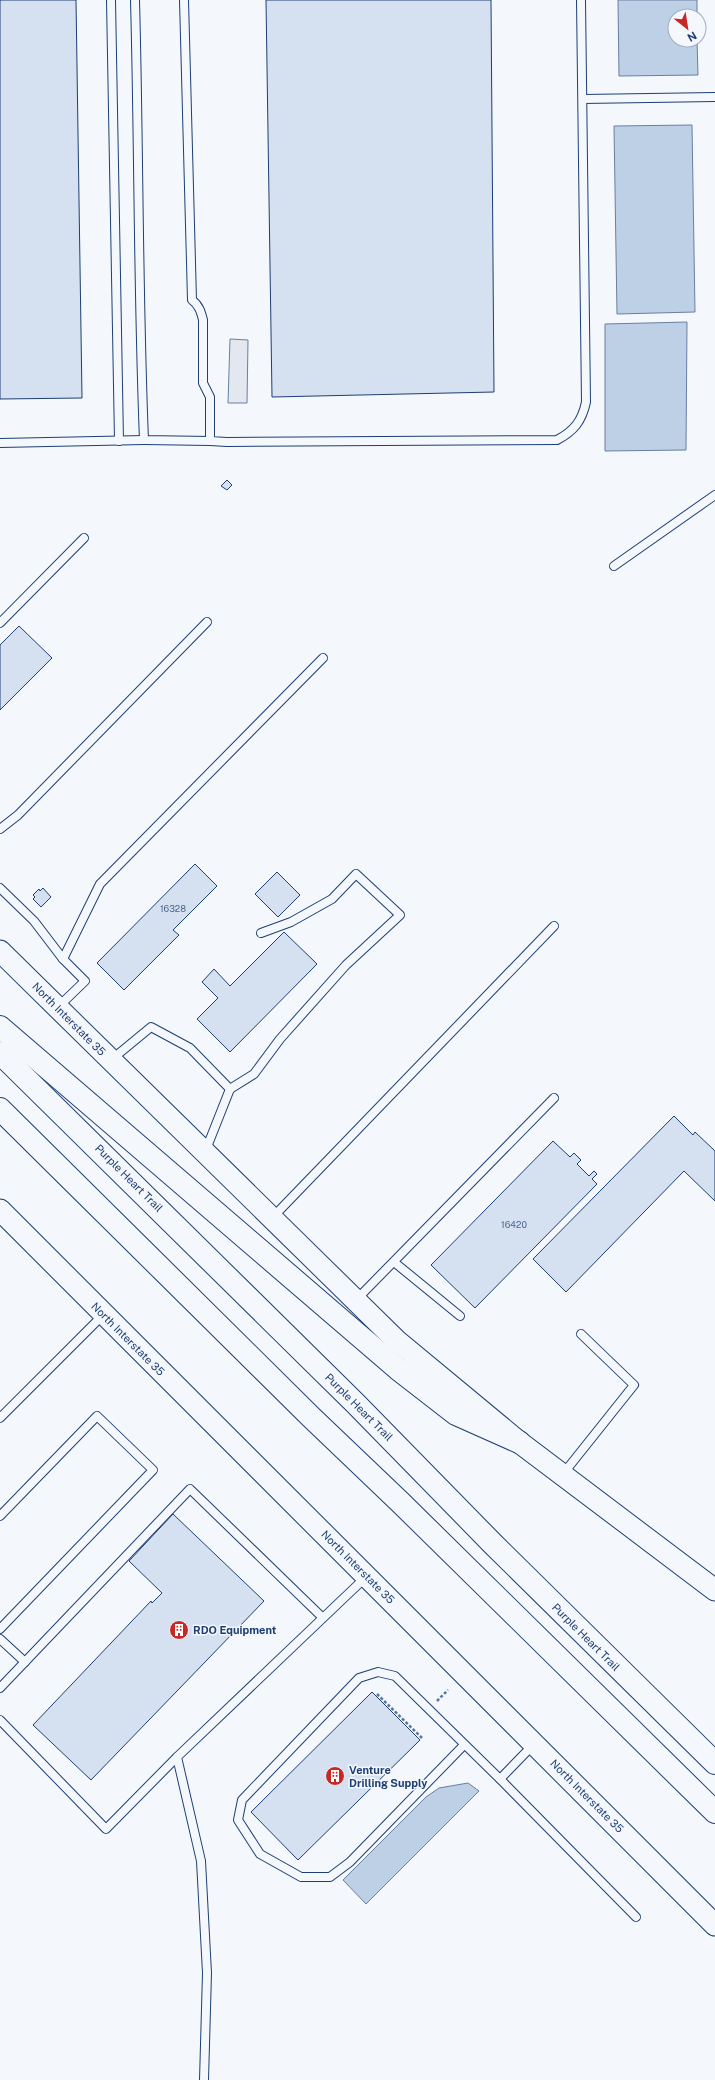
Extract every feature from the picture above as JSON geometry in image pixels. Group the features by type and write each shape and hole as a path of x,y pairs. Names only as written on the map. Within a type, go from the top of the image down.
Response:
{"highway":[{"path":"0,1027 398,1369 456,1414 519,1442"},
{"name":"Purple Heart Trail","path":"0,1053 351,1398 493,1544 715,1763"},
{"path":"0,1109 311,1417 400,1502 715,1812"}],"main road":[{"name":"North Interstate 35","path":"0,951 396,1340 519,1442 715,1590"},
{"name":"North Interstate 35","path":"0,1210 715,1925"}],"lane":[{"path":"111,0 119,441"},
{"path":"135,0 139,139 141,366 144,440"},
{"path":"184,0 192,300 201,311 203,320 203,383 210,397 210,441"},
{"path":"0,443 144,440 557,440 568,434 577,426 584,415 586,402 581,0"},
{"path":"583,99 715,97"},
{"path":"614,566 715,496"},
{"path":"0,623 84,538"},
{"path":"0,829 18,815 207,622"},
{"path":"63,959 100,884 323,658"},
{"path":"204,1153 230,1089 254,1074 280,1039 346,965 400,915 356,874 332,899 291,922 261,933"},
{"path":"0,888 34,921 63,959 85,981 57,1007"},
{"path":"272,1218 554,926"},
{"path":"111,1060 151,1027 190,1048 230,1089"},
{"path":"356,1301 554,1098"},
{"path":"394,1262 460,1316"},
{"path":"0,1418 104,1314"},
{"path":"562,1474 634,1385 581,1334"},
{"path":"0,1516 97,1416 153,1470 0,1630"},
{"path":"0,1688 190,1489 322,1617"},
{"path":"0,1720 106,1829 177,1757 322,1617 367,1576"},
{"path":"0,1639 25,1662"},
{"path":"464,1745 350,1862 330,1877 301,1877 260,1854 238,1820 242,1800 359,1678 378,1672 395,1676 500,1779 636,1917"},
{"path":"500,1779 534,1743"},
{"path":"177,1757 201,1861 207,1973 204,2080"}],"path":[{"path":"437,1701 448,1690"},
{"path":"378,1694 422,1738"}],"shaded area":[{"path":"230,339 248,340 247,403 228,403"}],"water":[{"path":"618,0 697,0 697,8 667,8 667,48 697,48 698,75 619,76"},
{"path":"692,125 695,312 617,314 614,126"},
{"path":"687,322 686,450 605,451 605,324"},
{"path":"468,1783 479,1791 366,1904 343,1880 426,1797 439,1788"}],"building":[{"path":"0,0 76,0 82,398 0,399"},
{"path":"266,0 491,0 494,392 272,397"},
{"path":"227,480 232,485 227,490 221,486"},
{"path":"19,626 52,658 0,710 0,645"},
{"path":"195,864 217,886 173,930 179,935 124,990 97,963"},
{"path":"277,872 300,895 278,917 255,894"},
{"path":"43,888 51,897 41,907 33,899 35,897 33,895 39,889 40,891"},
{"path":"284,932 317,964 230,1052 197,1019 218,998 202,982 214,969 230,986"},
{"path":"674,1116 693,1135 695,1132 715,1151 715,1201 684,1171 566,1292 533,1259"},
{"path":"553,1141 570,1157 574,1153 581,1160 577,1164 589,1176 594,1171 597,1174 592,1179 597,1184 475,1308 431,1265"},
{"name":"RDO Equipment","path":"173,1514 264,1601 91,1780 33,1725 151,1601 152,1603 162,1593 129,1561"},
{"name":"Venture Drilling Supply","path":"372,1692 420,1740 298,1860 251,1812"}],"place":[{"name":"RDO Equipment","path":"179,1630"},
{"name":"Venture Drilling Supply","path":"335,1776"}]}
